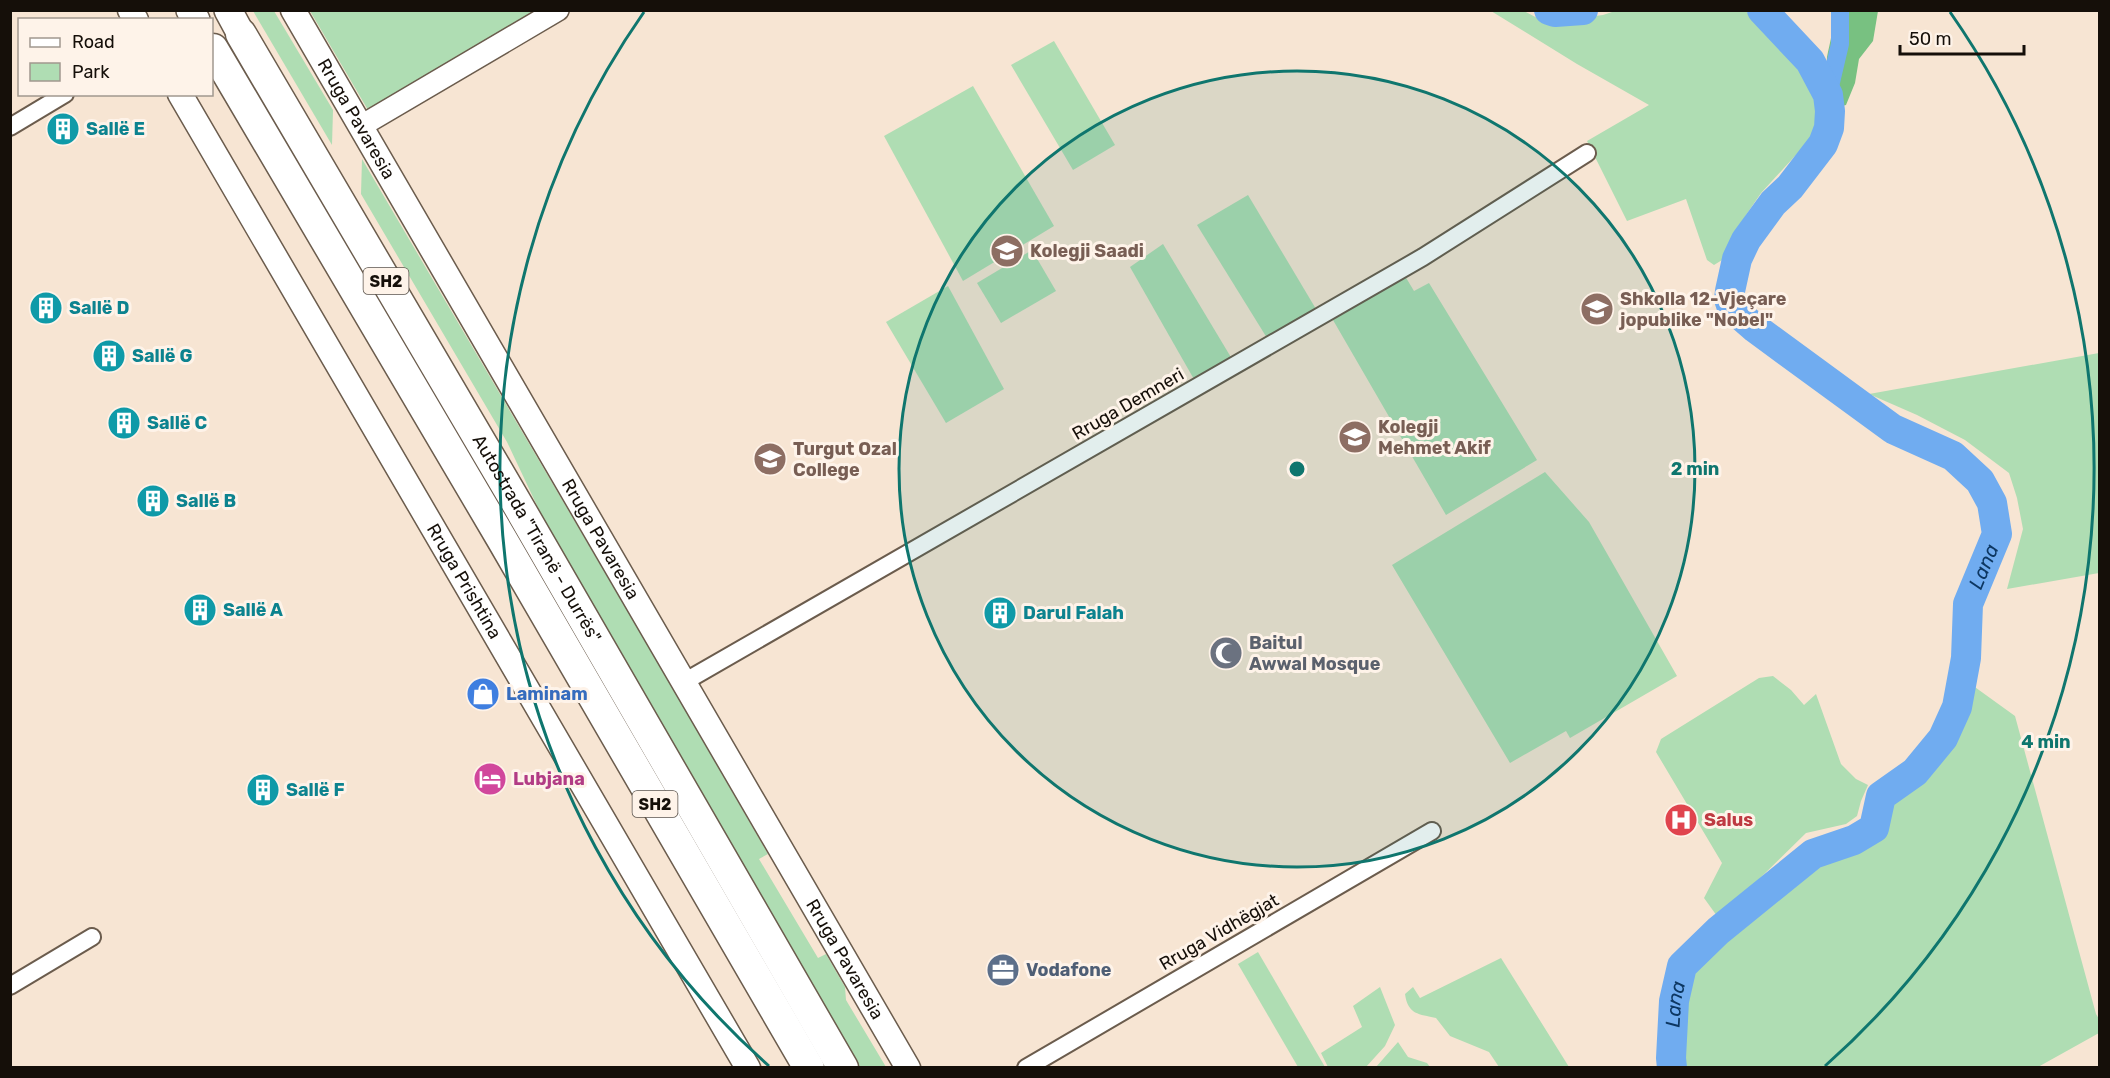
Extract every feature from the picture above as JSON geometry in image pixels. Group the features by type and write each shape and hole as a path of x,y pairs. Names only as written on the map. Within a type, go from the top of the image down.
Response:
{"highway":[{"name":"Autostrada \"Tiranë - Durrës\"","path":"235,22 843,1068"},
{"name":"Autostrada \"Tiranë - Durrës\"","path":"213,50 503,541 809,1068"}],"main road":[{"name":"Rruga Pavaresia","path":"294,10 908,1068"},
{"name":"Rruga Prishtina","path":"181,96 748,1068"}],"street":[{"path":"361,126 558,10"},
{"path":"10,128 62,96"},
{"name":"Rruga Demneri","path":"684,682 1423,257 1587,153"},
{"name":"Rruga Vidhëgjat","path":"1026,1068 1432,831"},
{"path":"10,986 92,937"}],"green space":[{"path":"253,11 274,11 333,110 332,145"},
{"path":"310,11 534,11 368,110"},
{"path":"1491,11 1524,11 1541,20 1554,21 1603,15 1615,11 1746,11 1807,75 1816,99 1815,126 1812,135 1761,193 1746,215 1727,257 1714,265 1707,260 1686,199 1627,221 1587,141 1649,105"},
{"path":"1832,11 1878,11 1873,41 1859,59 1855,83 1846,105 1838,107 1833,98 1827,60 1833,28"},
{"path":"1054,41 1115,145 1073,170 1011,65"},
{"path":"973,86 1054,226 963,281 884,136"},
{"path":"362,159 768,854 759,859 818,958 826,954 845,987 846,1000 886,1067 853,1067 582,601 507,442 361,194"},
{"path":"1248,195 1316,309 1267,338 1197,225"},
{"path":"1163,244 1232,359 1195,381 1130,267"},
{"path":"1032,250 1056,291 1001,323 977,283"},
{"path":"1405,276 1414,291 1429,283 1537,460 1446,515 1333,320"},
{"path":"948,286 1004,389 946,423 886,322"},
{"path":"2099,353 2099,573 2007,589 2023,529 2009,473 1965,440 1917,415 1869,394"},
{"path":"1545,472 1589,522 1677,676 1570,738 1566,731 1510,763 1392,565"},
{"path":"1773,676 1791,690 1804,705 1816,694 1841,764 1856,779 1868,785 1857,816 1846,824 1806,833 1751,887 1717,916 1704,898 1722,863 1656,752 1661,739 1759,678"},
{"path":"1972,685 2015,716 2099,1019 2099,1033 2038,1067 1681,1067 1680,1026 1683,988 1691,966 1711,946 1813,861 1877,834 1887,801 1916,778 1946,742 1960,716"},
{"path":"1258,952 1325,1067 1298,1067 1238,964"},
{"path":"1501,958 1569,1067 1499,1067 1489,1052 1450,1036 1436,1018 1415,1012 1406,1001 1405,994 1413,987 1420,998"},
{"path":"1380,987 1395,1025 1385,1046 1366,1067 1328,1067 1321,1053 1362,1027 1353,1006"},
{"path":"1398,1042 1408,1057 1427,1063 1430,1067 1376,1067"}],"waterway":[{"name":"Lana","path":"1549,10 1555,12 1583,10"},
{"name":"Lana","path":"1672,1068 1674,1001 1682,966 1718,931 1813,854 1854,840 1874,828 1881,796 1915,772 1943,738 1957,707 1966,658 1968,604 1997,534 1992,503 1980,481 1953,456 1893,429 1755,328 1732,308 1729,299 1730,291 1737,259 1746,240 1773,203 1790,187 1823,144 1829,128 1828,95 1810,61 1762,10"},
{"path":"1828,95 1840,44 1840,10"}],"place":[{"name":"Sallë E","path":"63,129"},
{"name":"Kolegji Saadi","path":"1007,251"},
{"name":"Sallë D","path":"46,308"},
{"name":"Shkolla 12-Vjeçare jopublike \"Nobel\"","path":"1597,309"},
{"name":"Sallë G","path":"109,356"},
{"name":"Sallë C","path":"124,423"},
{"name":"Kolegji Mehmet Akif","path":"1355,437"},
{"name":"Turgut Ozal College","path":"770,459"},
{"name":"Sallë B","path":"153,501"},
{"name":"Sallë A","path":"200,610"},
{"name":"Darul Falah","path":"1000,613"},
{"name":"Baitul Awwal Mosque","path":"1226,653"},
{"name":"Laminam","path":"483,694"},
{"name":"Lubjana","path":"490,779"},
{"name":"Sallë F","path":"263,790"},
{"name":"Salus","path":"1681,820"},
{"name":"Vodafone","path":"1003,970"}]}
